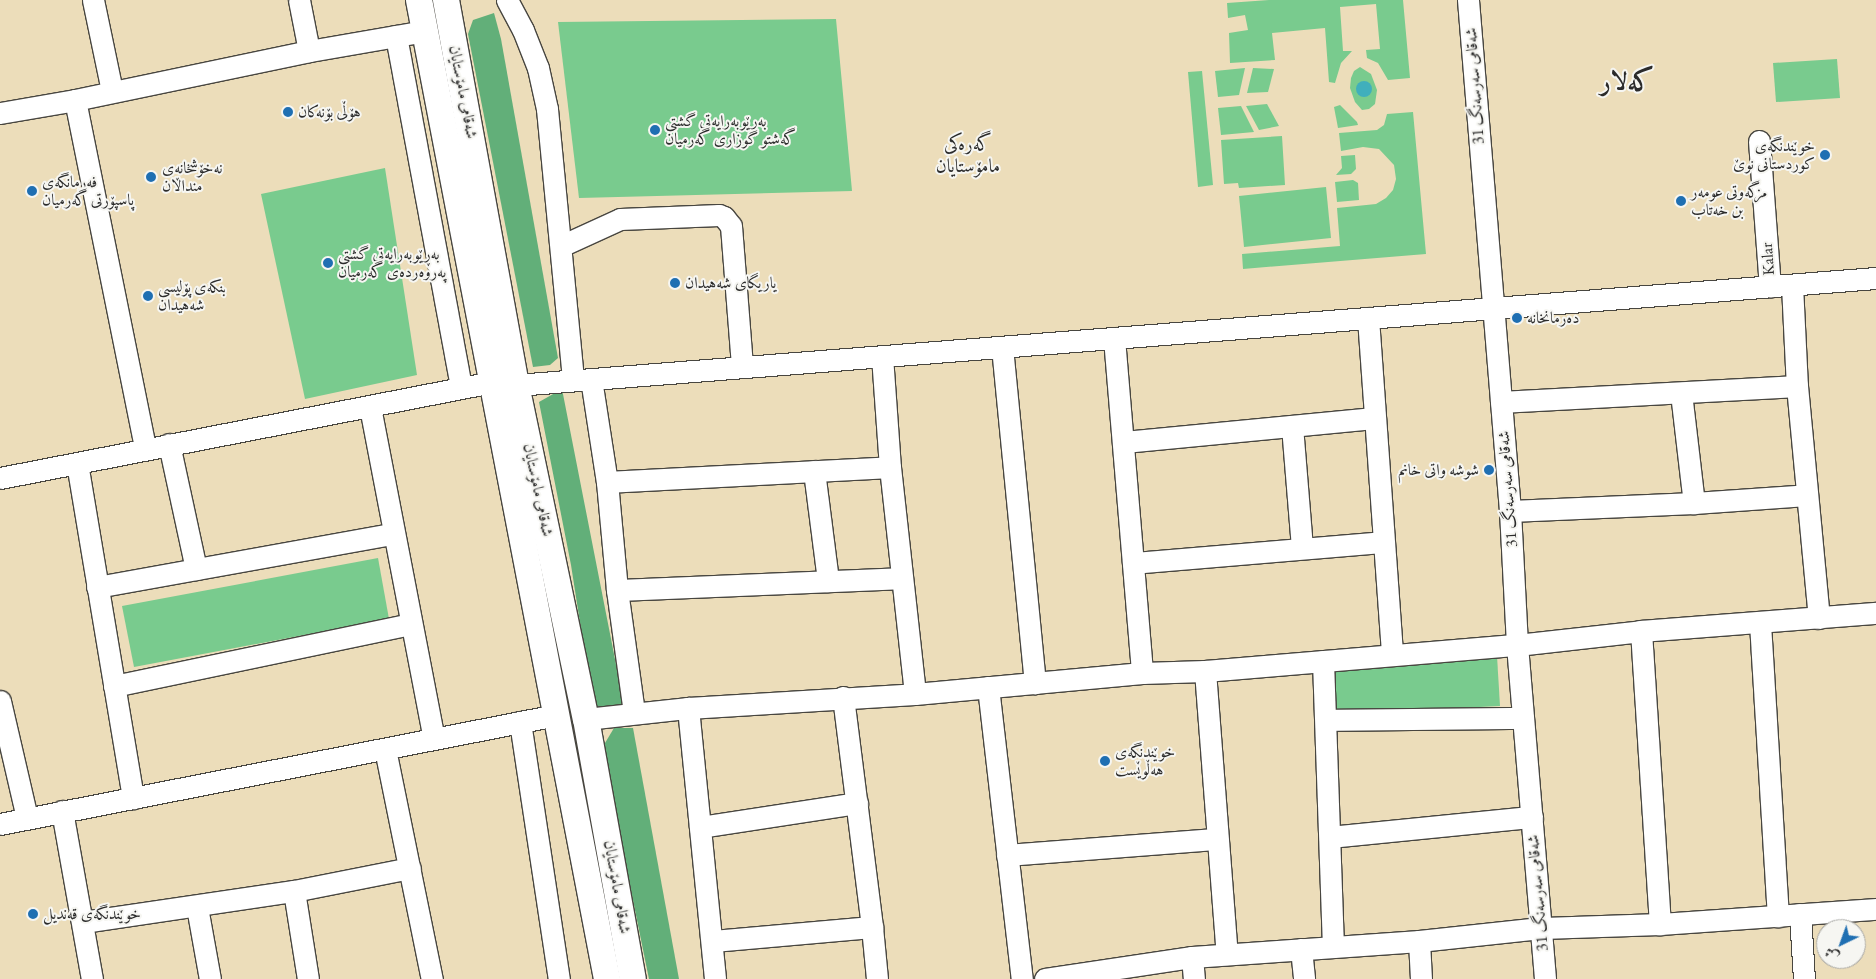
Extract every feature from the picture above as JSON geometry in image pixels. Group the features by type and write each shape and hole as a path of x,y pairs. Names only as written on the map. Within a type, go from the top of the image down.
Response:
{"main road":[{"name":"شەقامی مامۆستایان","path":"419,0 425,31 465,172 476,226 504,383 556,715 607,979"},
{"name":"شەقامی مامۆستایان","path":"446,0 465,172"},
{"name":"شەقامی مامۆستایان","path":"504,383 586,720 634,979"}],"street":[{"path":"93,0 112,91"},
{"path":"299,0 309,51"},
{"path":"507,0 523,30 538,68 547,109 560,246 582,380 607,482 617,590 634,713"},
{"name":"شەقامی سەرسەنگ 31","path":"1468,0 1510,511 1517,645 1545,979"},
{"path":"0,113 74,100 309,51 425,31"},
{"path":"396,36 461,386"},
{"path":"74,100 145,448"},
{"name":"Kalar","path":"1759,141 1770,287"},
{"path":"560,246 620,219 718,214 724,217 730,226 742,367"},
{"path":"0,478 145,448 370,407 461,386 582,380 1876,278"},
{"path":"1792,285 1797,386 1819,618"},
{"path":"1368,318 1392,654"},
{"path":"1114,338 1142,673"},
{"path":"1002,347 1035,682"},
{"path":"882,356 890,467 915,694"},
{"path":"1501,402 1797,386"},
{"path":"1681,393 1694,503"},
{"path":"370,407 434,739"},
{"path":"1124,442 1374,418"},
{"path":"1292,426 1302,548"},
{"path":"169,444 196,569"},
{"path":"77,463 133,798"},
{"path":"607,482 890,467"},
{"path":"814,471 828,581"},
{"path":"1510,511 1694,503 1807,495"},
{"path":"97,586 393,534"},
{"path":"1133,563 1383,542"},
{"path":"617,590 901,578"},
{"path":"586,720 688,708 915,694 1142,673 1205,671 1517,645 1641,632 1876,614"},
{"path":"1760,623 1778,916"},
{"path":"114,686 411,624"},
{"path":"1641,632 1660,924"},
{"path":"1323,660 1333,947"},
{"path":"1205,671 1227,954"},
{"path":"988,687 1022,979"},
{"path":"843,697 877,979"},
{"path":"0,701 27,818"},
{"path":"688,708 715,979"},
{"path":"0,824 556,715"},
{"path":"1326,720 1523,718"},
{"path":"520,722 559,979"},
{"path":"385,749 432,979"},
{"path":"700,827 857,803"},
{"path":"62,811 92,979"},
{"path":"1330,837 1532,817"},
{"path":"1008,855 1217,839"},
{"path":"83,922 294,891 410,868"},
{"path":"294,891 308,979"},
{"path":"197,906 210,979"},
{"path":"1044,979 1192,956 1419,941 1540,928 1660,924 1876,909"},
{"path":"1800,914 1804,979"},
{"path":"712,942 872,927"},
{"path":"1419,941 1421,979"},
{"path":"1301,949 1304,979"},
{"path":"1192,956 1194,979"}],"green space":[{"path":"1269,0 1403,0 1410,78 1388,80 1378,63 1367,58 1366,50 1380,49 1376,4 1340,7 1343,51 1352,51 1341,63 1335,83 1329,82 1325,28 1272,33 1275,60 1230,63 1229,33 1248,30 1245,15 1228,18 1227,3"},
{"path":"494,13 501,39 558,358 550,365 533,367 468,34 473,20"},
{"path":"836,19 852,191 579,198 558,22"},
{"path":"1837,59 1840,98 1776,102 1773,63"},
{"path":"1360,67 1371,74 1377,90 1375,104 1369,109 1362,110 1355,102 1350,88 1354,71"},
{"path":"1245,68 1239,95 1218,97 1215,71"},
{"path":"1253,68 1274,69 1268,92 1247,93"},
{"path":"1202,71 1213,185 1198,187 1188,72"},
{"path":"1267,104 1279,126 1259,130 1246,106"},
{"path":"1340,105 1358,125 1338,128 1334,107"},
{"path":"1241,106 1254,132 1221,135 1218,108"},
{"path":"1413,112 1426,254 1243,269 1242,254 1340,246 1337,208 1376,204 1386,198 1393,190 1396,179 1394,165 1379,149 1363,147 1341,151 1339,133 1377,130 1384,125 1387,114"},
{"path":"1282,136 1285,185 1239,188 1238,183 1224,184 1221,140"},
{"path":"1355,155 1356,169 1351,174 1336,175 1342,168 1341,156"},
{"path":"385,168 417,375 305,399 261,194"},
{"path":"1353,180 1358,183 1359,200 1337,202 1335,182"},
{"path":"1326,187 1331,238 1244,247 1239,196"},
{"path":"562,389 623,700 620,707 599,710 593,706 571,565 539,402"},
{"path":"378,558 389,619 134,667 122,606"},
{"path":"1497,656 1500,706 1336,714 1333,664"},
{"path":"614,728 633,728 679,979 649,979 602,748"}],"water":[{"path":"1361,81 1367,81 1372,86 1370,95 1361,97 1356,92 1356,86"}],"place":[{"name":"هۆڵی بۆنەکان","path":"288,112"},
{"name":"بەڕێوبەرایەتی گشتی گەشتو گوزاری گەرمیان","path":"655,130"},
{"name":"خوێندنگەی کوردستانی نوێ","path":"1825,155"},
{"name":"نەخۆشخانەی منداڵان","path":"151,177"},
{"name":"فەرمانگەی پاسپۆرتی گەرمیان","path":"32,191"},
{"name":"مزگەوتی عومەر بن خەتاب","path":"1681,201"},
{"name":"بەڕێوبەرایەتی گشتی پەروەردەی گەرمیان","path":"328,263"},
{"name":"یاریگای شەهیدان","path":"675,283"},
{"name":"بنکەی پۆلیسی شەهیدان","path":"148,296"},
{"name":"دەرمانخانە","path":"1517,318"},
{"name":"شوشه واتى خانم","path":"1489,470"},
{"name":"خوێندنگەی هەڵوێست","path":"1105,761"},
{"name":"خوێندنگەی قەندیل","path":"33,914"}],"district":[{"name":"کەلار","path":"1627,82"},
{"name":"گەرەکی مامۆستایان","path":"968,155"}]}
